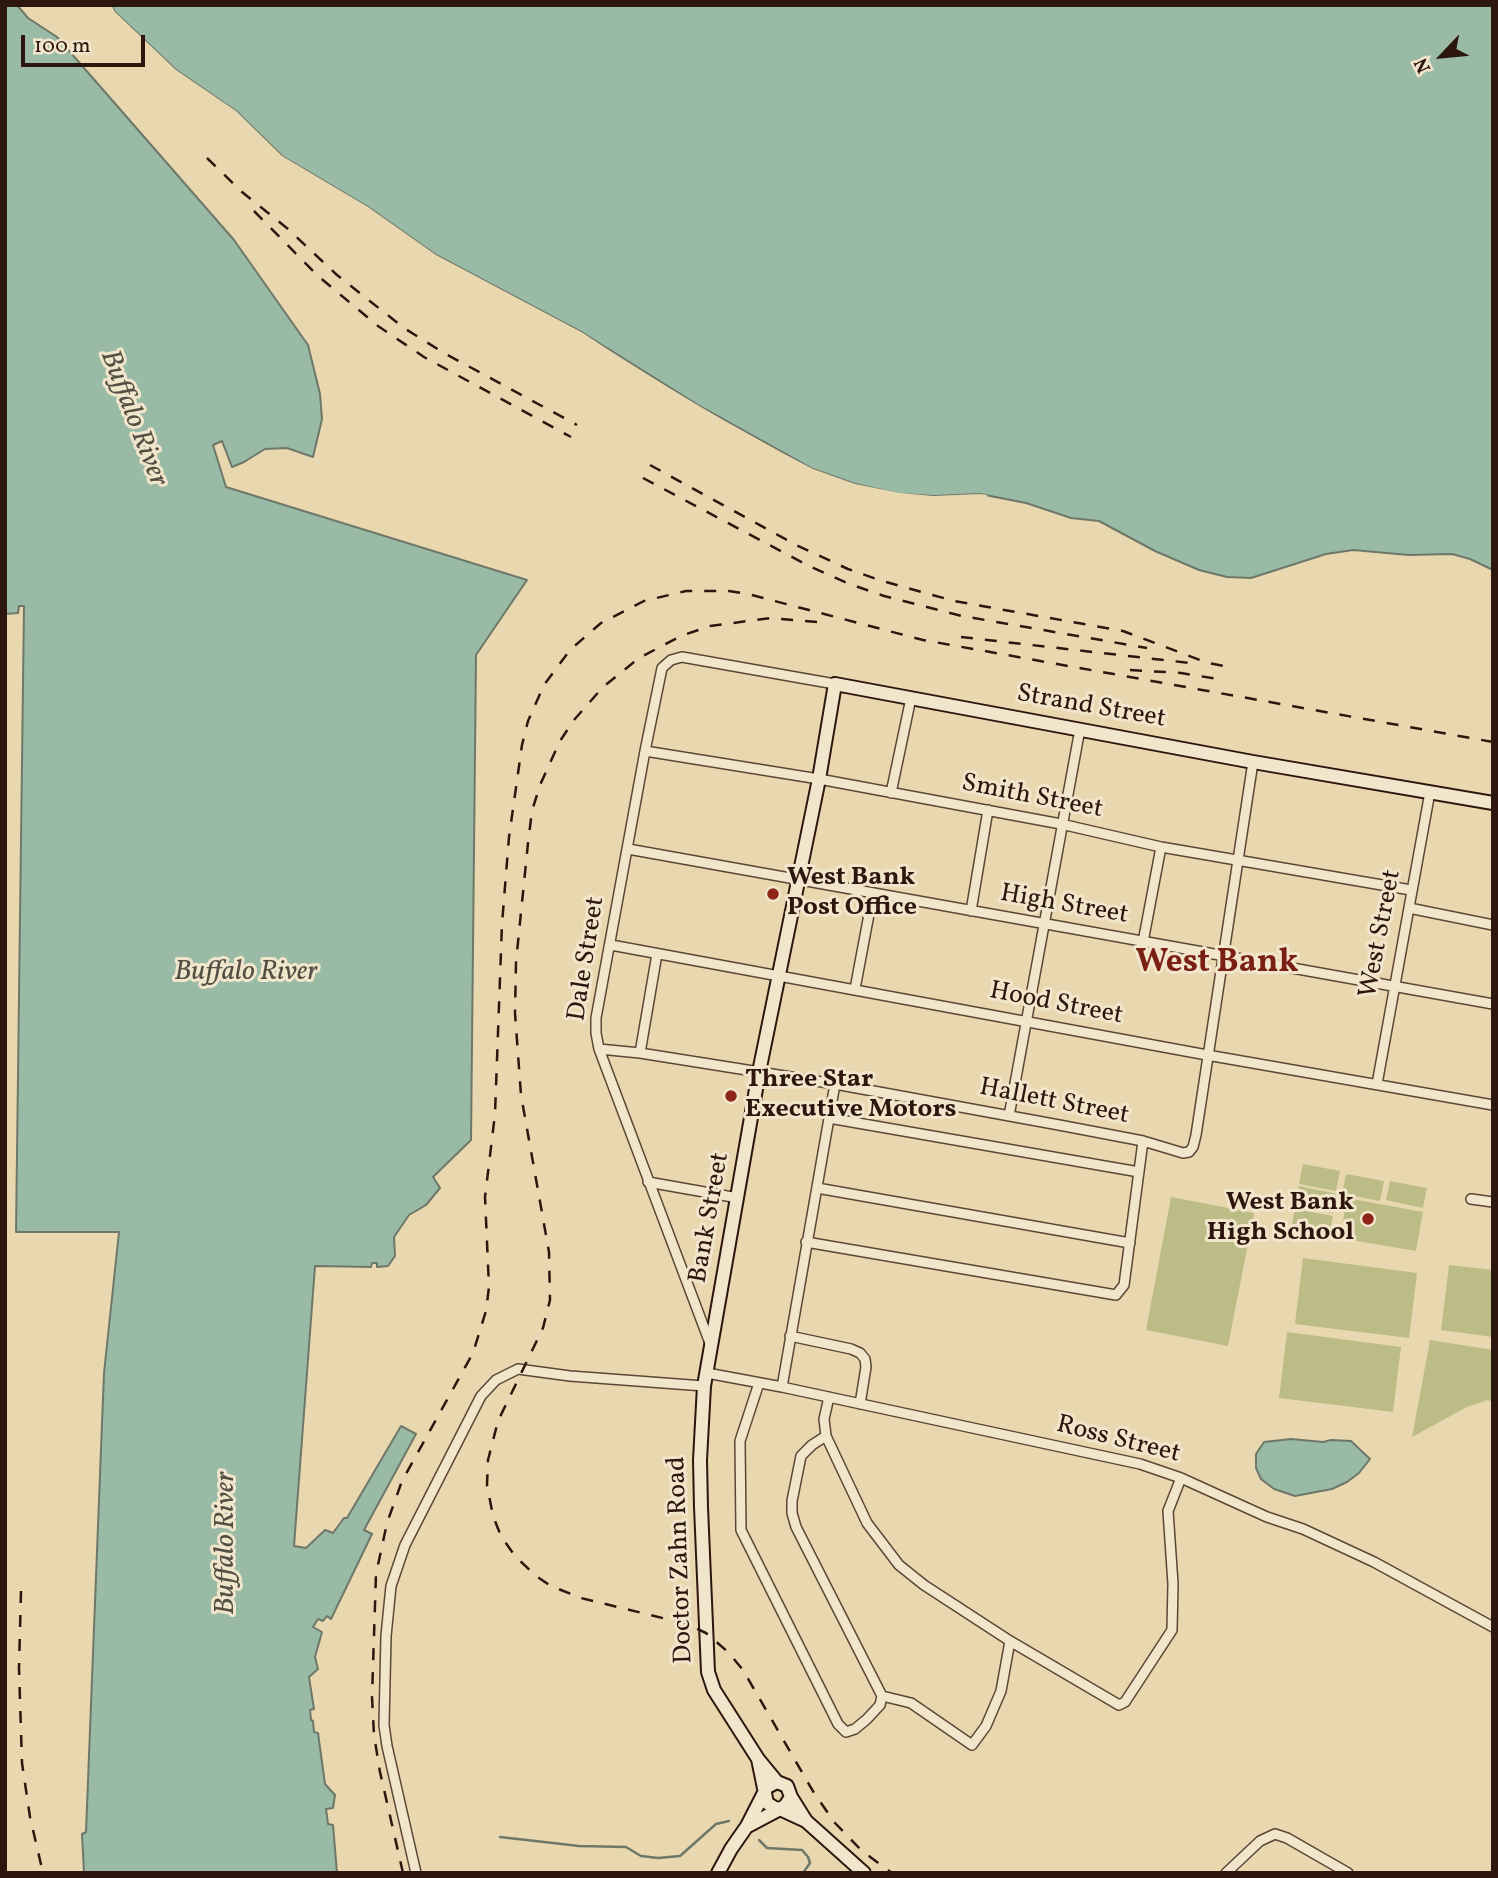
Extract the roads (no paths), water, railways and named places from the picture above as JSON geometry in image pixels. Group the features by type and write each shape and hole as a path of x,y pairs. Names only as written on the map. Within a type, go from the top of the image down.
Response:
{"street":[{"name":"Strand Street","path":"681,657 1253,762 1493,803"},
{"name":"Dale Street","path":"681,657 668,661 662,668 596,1018 598,1049 711,1347"},
{"name":"Bank Street","path":"711,1347 759,1072 819,779 835,684"},
{"path":"891,793 911,698"},
{"path":"1009,1116 1080,729"},
{"name":"Smith Street","path":"645,751 819,779 1061,824 1161,847 1410,890"},
{"path":"1207,1055 1253,762"},
{"name":"West Street","path":"1377,1084 1410,890 1430,792"},
{"path":"971,911 988,810"},
{"path":"1143,942 1161,847"},
{"name":"High Street","path":"628,849 1493,1004"},
{"path":"855,989 873,892"},
{"path":"1409,908 1493,925"},
{"name":"Hood Street","path":"611,945 1493,1105"},
{"path":"640,1053 657,954"},
{"name":"Hallett Street","path":"598,1049 640,1053 835,1084 1143,1141 1185,1153 1193,1147 1207,1055"},
{"path":"782,1387 835,1084"},
{"path":"829,1118 1139,1172"},
{"path":"806,1242 1115,1295 1123,1288 1143,1141"},
{"path":"648,1182 738,1198"},
{"path":"817,1188 1130,1243"},
{"path":"1471,1199 1493,1202"},
{"path":"790,1336 860,1353 865,1359 866,1367 860,1404"},
{"name":"Doctor Zahn Road","path":"711,1347 705,1379 700,1495 708,1672 714,1690 758,1759 777,1782 787,1786 806,1821"},
{"name":"Ross Street","path":"416,1873 384,1725 386,1636 391,1586 405,1545 481,1396 496,1380 518,1369 570,1376 759,1383 1140,1464 1181,1478 1267,1517 1303,1529 1374,1562 1493,1627"},
{"path":"759,1383 738,1450 740,1525 743,1536 840,1728 846,1732 855,1729 880,1705 882,1696 796,1527 792,1513 802,1456 826,1436"},
{"path":"829,1397 824,1419 826,1436 867,1523 894,1559 924,1585 1114,1704 1121,1705 1125,1702 1161,1649 1174,1624 1168,1511 1181,1478"},
{"path":"882,1696 911,1703 972,1745 986,1726 1002,1691 1010,1641"},
{"name":"Doctor Zahn Road","path":"758,1759 765,1792"},
{"path":"718,1873 767,1787 777,1782"},
{"path":"765,1792 767,1803 806,1821 864,1873"},
{"path":"747,1826 785,1806 791,1797"},
{"path":"1226,1873 1260,1841 1275,1834 1287,1838 1348,1873"}],"water":[{"name":"Buffalo River","path":"5,5 17,5 28,18 57,37 234,240 308,345 320,394 322,419 313,457 287,448 265,449 232,467 222,441 213,445 226,487 527,580 476,655 471,1140 433,1177 440,1188 426,1205 409,1215 394,1237 395,1256 388,1266 377,1267 377,1263 372,1263 371,1267 315,1266 294,1546 306,1548 325,1530 333,1533 344,1518 347,1518 401,1426 416,1434 364,1530 372,1534 331,1619 327,1616 323,1621 318,1619 313,1627 322,1632 315,1657 318,1669 309,1677 314,1709 310,1710 314,1732 318,1733 325,1784 335,1795 333,1808 326,1809 328,1824 333,1825 337,1873 84,1873 82,1834 86,1832 104,1373 119,1232 16,1232 24,606 19,606 18,613 5,614"},
{"path":"111,5 1493,5 1493,570 1452,554 1409,555 1353,550 1326,554 1251,578 1227,577 1199,570 1155,551 1099,521 1071,518 1026,503 980,494 900,494 855,484 813,469 698,405 583,333 436,255 368,207 282,156 236,111 176,70 115,12"},
{"path":"1291,1439 1351,1441 1370,1459 1359,1473 1347,1482 1332,1489 1295,1496 1274,1489 1261,1479 1256,1468 1256,1454 1264,1442"}],"waterway":[{"path":"500,1837 579,1846 626,1847 641,1856 658,1858 680,1856 716,1824 729,1821"},
{"path":"759,1840 767,1848 802,1850 810,1863 803,1873"}],"railway":[{"path":"207,158 337,275 404,328 444,353 577,425"},
{"path":"254,211 318,276 378,326 424,357 571,437"},
{"path":"650,465 796,545 879,580 954,601 1123,631 1208,663 1229,667"},
{"path":"643,478 809,566 884,596 962,616 1147,648"},
{"path":"403,1873 374,1735 372,1697 376,1574 387,1523 402,1481 473,1353 486,1311 489,1287 485,1197 495,1114 502,924 509,837 528,721 544,685 570,650 601,623 644,601 686,591 729,591 923,640 1493,742"},
{"path":"817,622 771,618 710,626 681,636 639,658 603,687 574,720 560,741 540,785 532,811 528,843 516,962 515,1013 521,1095 549,1252 550,1300 543,1328 498,1421 488,1460 487,1485 493,1516 501,1536 515,1556 536,1576 551,1586 581,1598 687,1624 706,1633 728,1652 743,1670 814,1793 835,1823 862,1851 892,1873"},
{"path":"961,637 1190,663"},
{"path":"1130,670 1181,673 1224,680"},
{"path":"21,1591 19,1668 22,1763 30,1817 43,1873"}],"place":[{"name":"West Bank Post Office","path":"773,894"},
{"name":"Three Star Executive Motors","path":"731,1096"},
{"name":"West Bank High School","path":"1368,1219"}],"district":[{"name":"West Bank","path":"1217,965"}]}
